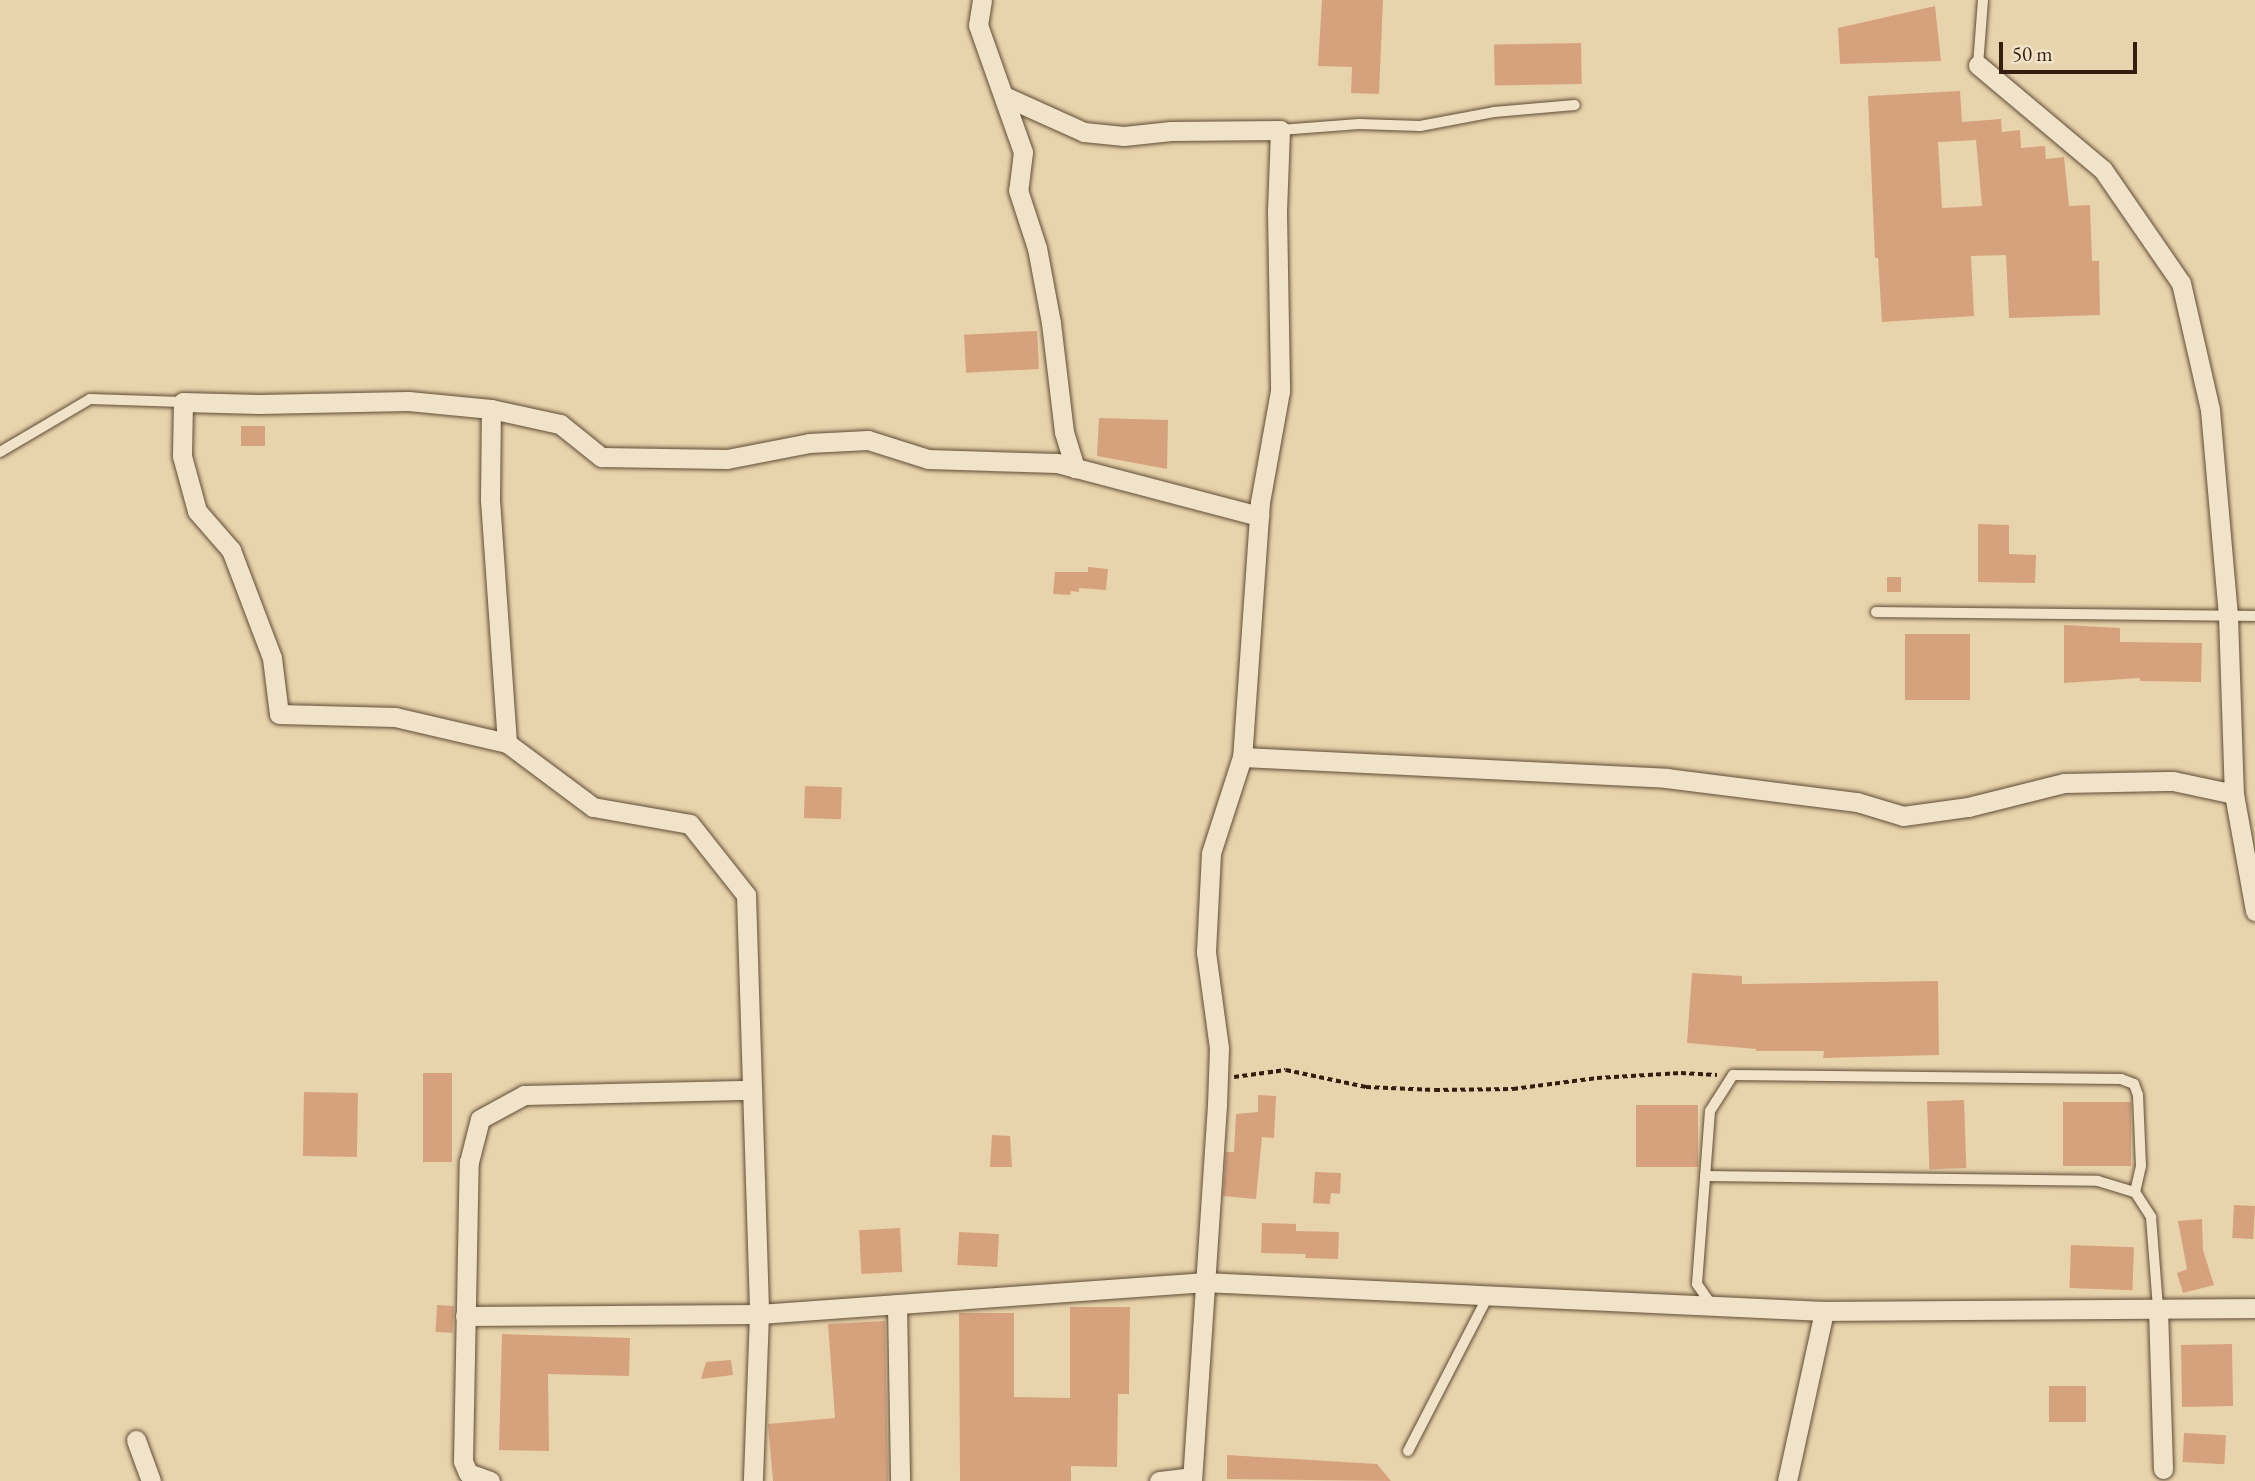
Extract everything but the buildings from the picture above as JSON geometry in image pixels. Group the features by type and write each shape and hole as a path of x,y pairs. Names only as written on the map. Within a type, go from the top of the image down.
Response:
{"street":[{"path":"982,0 978,25 1023,152 1018,190 1037,248 1051,323 1064,432 1075,468"},
{"path":"1979,65 2103,170 2181,283 2210,410 2228,616 2234,794 2255,911"},
{"path":"1004,96 1084,132 1124,136 1171,131 1280,130 1277,212 1280,391 1259,516 1242,757 1211,853 1206,952 1219,1048 1192,1479 1159,1481"},
{"path":"753,1481 760,1314 746,895 690,824 593,807 507,743 395,717 279,713 272,658 230,550 198,511 182,456 183,402 259,404 408,401 491,410 560,424 601,457 727,459 809,443 867,440 928,459 1057,463 1259,516"},
{"path":"491,410 490,499 507,743"},
{"path":"1242,757 1666,778 1857,802 1903,816 1968,807 2064,783 2173,781 2234,794"},
{"path":"490,1481 468,1473 463,1461 469,1161 480,1118 524,1095 752,1090"},
{"path":"464,1316 760,1314 1203,1282 1824,1311 2255,1308"},
{"path":"897,1304 900,1481"},
{"path":"2158,1308 2163,1469"},
{"path":"1787,1481 1824,1311"},
{"path":"136,1440 151,1481"}],"lane":[{"path":"1979,65 1983,0"},
{"path":"1280,130 1359,124 1420,127 1494,112 1575,105"},
{"path":"0,452 90,399 183,402"},
{"path":"1876,612 2255,617"},
{"path":"1713,1306 1697,1284 1710,1111 1733,1075 2121,1079 2134,1084 2138,1095 2141,1166 2135,1192"},
{"path":"1705,1176 2098,1181 2135,1192 2151,1217 2158,1308"},
{"path":"1408,1451 1488,1295"}],"path":[{"path":"1218,1079 1286,1070 1366,1087 1435,1090 1513,1089 1597,1078 1681,1073 1733,1075"}]}
